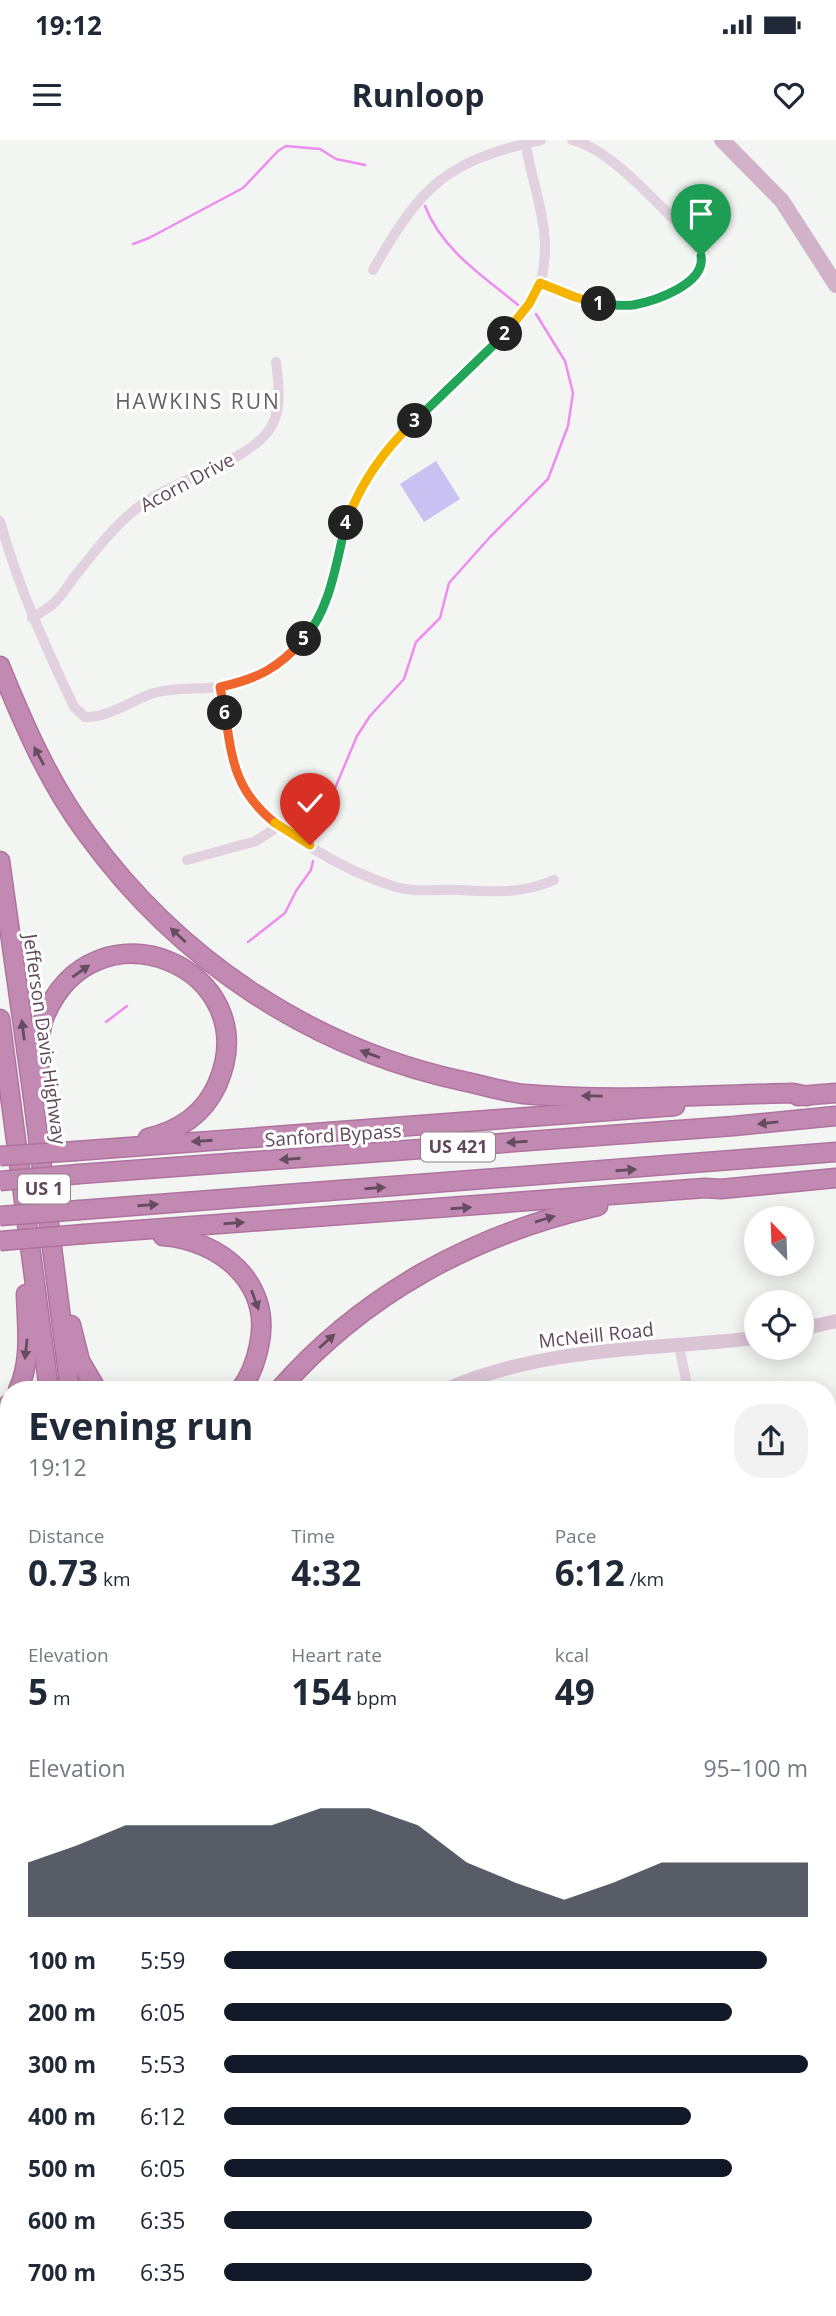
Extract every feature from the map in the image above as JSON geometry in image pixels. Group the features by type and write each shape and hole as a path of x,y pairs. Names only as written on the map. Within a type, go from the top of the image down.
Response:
{"highway":[{"path":"0,666 38,755 87,834 134,891 206,961 307,1026 357,1049 425,1073 522,1094 595,1097 793,1093 807,1096"},
{"name":"Jefferson Davis Highway","path":"0,861 69,1381"},
{"path":"33,1097 39,1066 42,1021 67,981 86,967 104,958 126,953 145,953 180,965 205,987 221,1015 225,1044 222,1072 208,1102 179,1128 151,1138 76,1151"},
{"name":"US 1","path":"0,1019 48,1381"},
{"path":"0,1076 10,1096"},
{"path":"0,1156 836,1093"},
{"name":"Sanford Bypass","path":"0,1181 836,1116"},
{"name":"US 421","path":"0,1216 836,1152"},
{"path":"288,1381 328,1340 367,1309 428,1269 483,1241 542,1220 630,1200 836,1178"},
{"path":"0,1241 705,1188 721,1189"},
{"path":"89,1234 175,1237 202,1244 226,1258 244,1276 256,1297 261,1319 256,1362 245,1381"},
{"path":"22,1381 28,1339 26,1292 32,1260"},
{"path":"55,1280 64,1301 80,1361 92,1381"}],"main road":[{"path":"722,140 782,201 836,285"}],"street":[{"path":"373,270 405,218 425,192 444,175 489,153 541,140"},
{"path":"540,283 601,304 632,305 662,297 683,286 695,276 702,261 695,242 613,162 595,148 572,140"},
{"path":"0,521 32,618 74,707 85,717 96,717 157,692 220,687 248,681 277,666 315,627 326,602 347,520 375,467 397,438 510,329 529,304 540,283 546,244 526,142"},
{"name":"Acorn Drive","path":"32,618 54,603 131,512 164,491 229,460 267,434 274,420 278,401 276,362"},
{"path":"220,687 234,770 254,802 279,826 353,870 398,887 484,893 539,887 554,880"},
{"path":"187,860 256,841 279,826"},
{"path":"814,1326 836,1321"},
{"name":"McNeill Road","path":"466,1381 524,1362 582,1353 744,1339"},
{"path":"679,1346 686,1381"}],"shaded area":[{"path":"436,461 460,499 424,522 400,484"}],"waterway":[{"path":"133,244 243,188 286,146 320,149 336,159 365,165"},
{"path":"425,206 432,222 453,249 518,305"},
{"path":"319,826 357,736 370,716 404,679 416,642 440,618 449,583 548,479 568,426 573,393 565,361 536,314"},
{"path":"248,942 285,913 311,870 313,861"},
{"path":"106,1022 127,1006"}],"district":[{"name":"HAWKINS RUN","path":"198,402"}],"route":[{"path":"310,845 271,821 242,785 234,770 220,687 248,681 277,666 315,627 326,602 347,520 375,467 397,438 510,329 529,304 540,283 601,304 632,305 662,297 683,286 695,276 702,261 701,256"}]}
